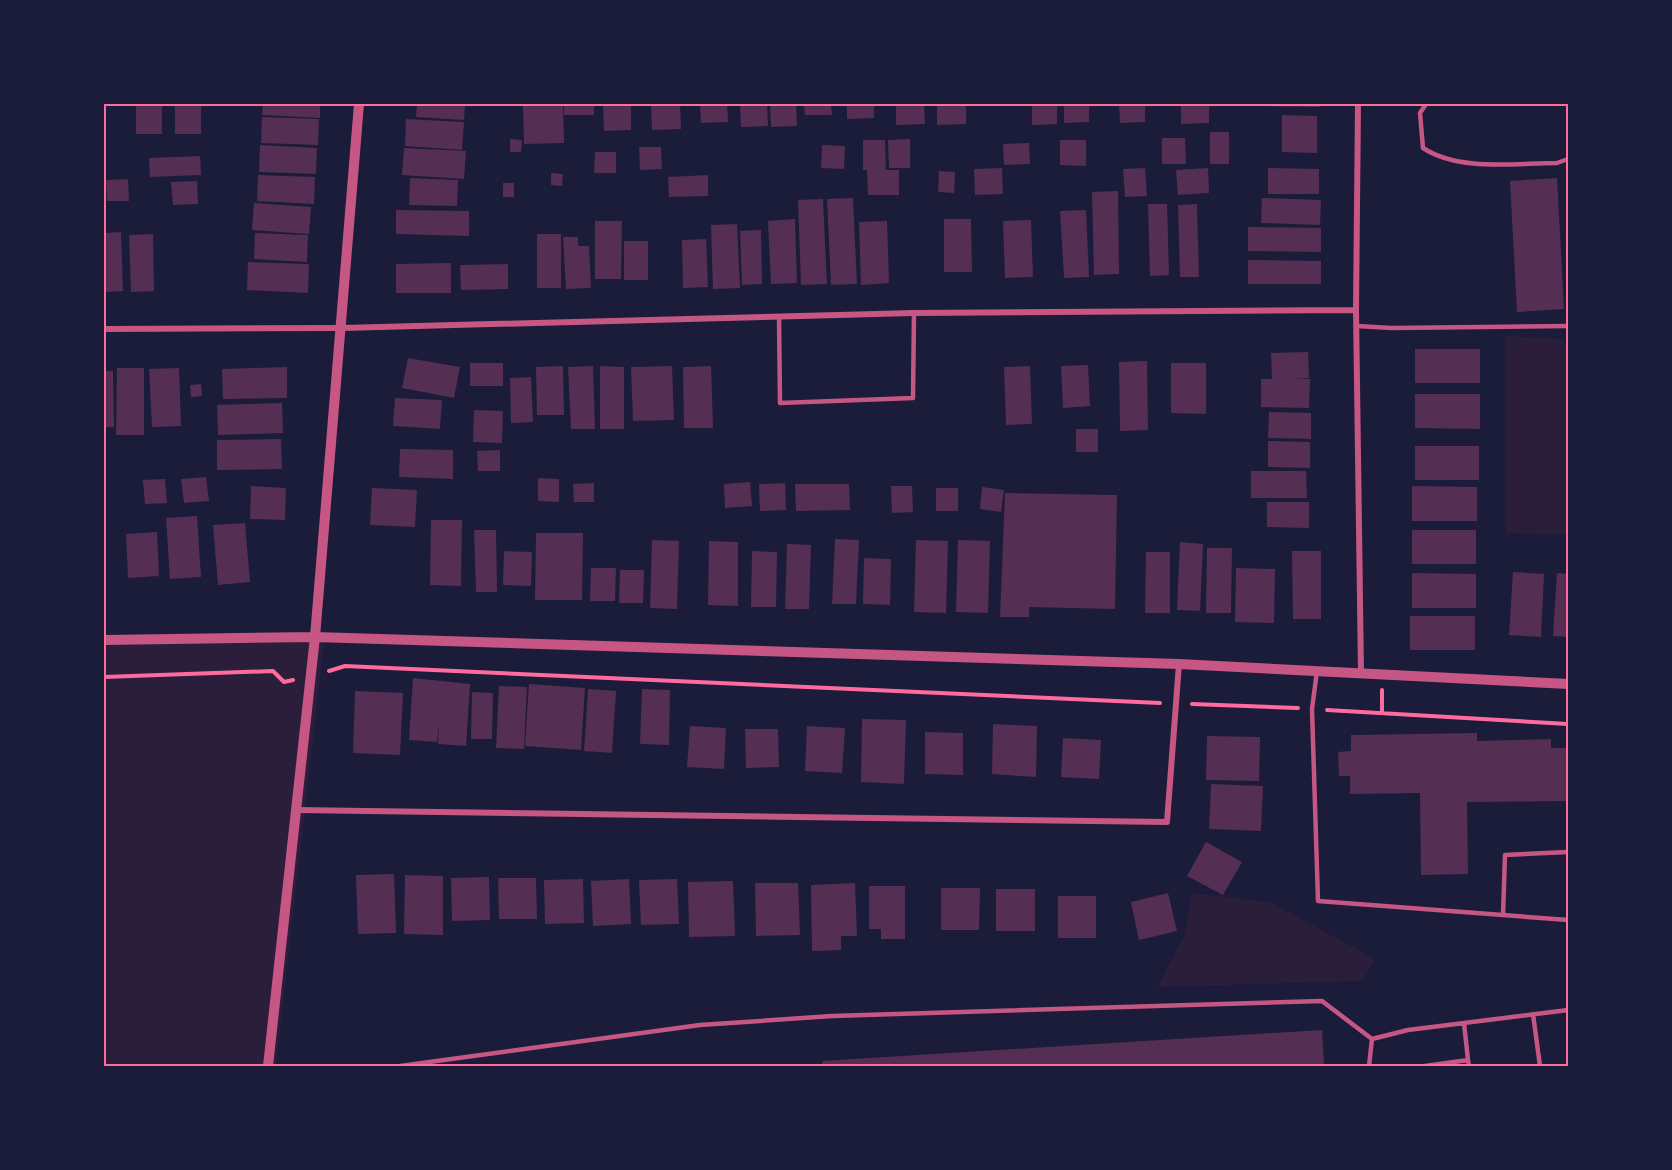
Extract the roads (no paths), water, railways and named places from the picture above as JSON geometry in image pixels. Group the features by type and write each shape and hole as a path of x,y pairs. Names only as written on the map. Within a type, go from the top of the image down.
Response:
{"street":[{"path":"268,1066 315,637 359,104"},
{"path":"1358,104 1356,310 1361,674"},
{"path":"104,329 342,328 914,313 1356,310"},
{"path":"104,640 315,637 1179,664 1569,684"},
{"path":"296,810 1167,822 1179,664"}],"lane":[{"path":"1426,104 1420,112 1423,148 1436,157 1476,164 1557,163 1569,159"},
{"path":"779,316 780,403 913,398 914,313"},
{"path":"1357,326 1391,328 1569,326"},
{"path":"1317,671 1312,709 1318,901 1569,920"},
{"path":"1503,915 1505,855 1569,852"},
{"path":"400,1066 700,1025 832,1016 1322,1000 1372,1039"},
{"path":"1372,1039 1408,1030 1569,1010"},
{"path":"1533,1014 1540,1066"},
{"path":"1425,1066 1468,1063 1464,1023"},
{"path":"1369,1066 1372,1039"}]}
